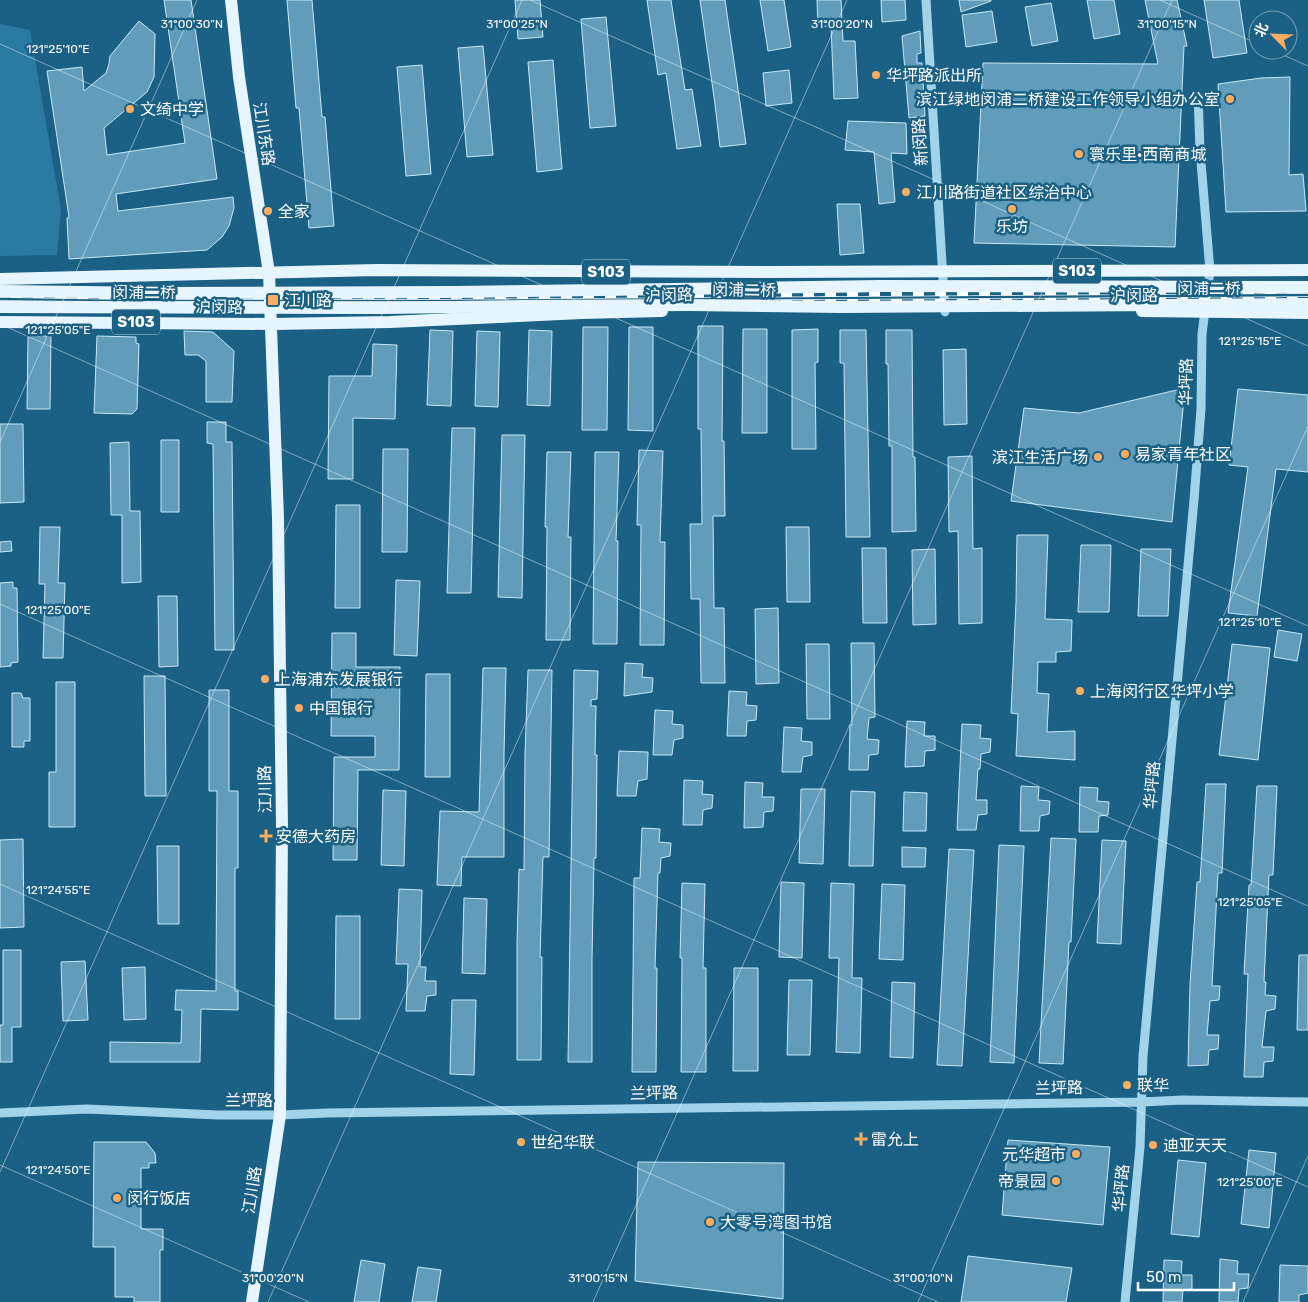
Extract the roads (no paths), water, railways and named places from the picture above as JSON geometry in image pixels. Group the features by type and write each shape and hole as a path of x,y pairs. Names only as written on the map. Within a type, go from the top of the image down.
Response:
{"main road":[{"name":"江川东路","path":"231,0 239,77 269,273"},
{"name":"沪闵路","path":"0,279 376,270 943,272 1308,270"},
{"name":"江川路","path":"252,1302 280,1115 282,827 278,528 269,273"},
{"name":"闵浦二桥","path":"0,291 446,292 880,286 1308,287"},
{"name":"闵浦二桥","path":"0,307 380,308 689,305 841,307 1308,304"},
{"name":"沪闵路","path":"0,322 272,324 390,322 582,313 678,311 1308,313"}],"street":[{"name":"新闵路","path":"926,0 945,312"},
{"name":"华坪路","path":"1125,1302 1140,1147 1143,1056 1194,500 1201,409 1203,312 1210,271 1200,150 1198,95"},
{"name":"兰坪路","path":"0,1113 87,1109 218,1115 280,1115 327,1112 1183,1100 1308,1102"}],"railway":[{"path":"0,295 449,297 1308,291"},
{"path":"0,303 449,304 1308,299"}],"place":[{"name":"华坪路派出所","path":"876,75"},
{"name":"滨江绿地闵浦二桥建设工作领导小组办公室","path":"1230,99"},
{"name":"文绮中学","path":"130,109"},
{"name":"寰乐里·西南商城","path":"1079,154"},
{"name":"江川路街道社区综治中心","path":"906,192"},
{"name":"乐坊","path":"1012,209"},
{"name":"全家","path":"268,211"},
{"name":"江川路","path":"273,300"},
{"name":"易家青年社区","path":"1125,454"},
{"name":"滨江生活广场","path":"1098,457"},
{"name":"上海浦东发展银行","path":"265,679"},
{"name":"上海闵行区华坪小学","path":"1080,691"},
{"name":"中国银行","path":"299,708"},
{"name":"安德大药房","path":"266,836"},
{"name":"联华","path":"1127,1085"},
{"name":"雷允上","path":"861,1139"},
{"name":"世纪华联","path":"521,1142"},
{"name":"迪亚天天","path":"1153,1145"},
{"name":"元华超市","path":"1076,1154"},
{"name":"帝景园","path":"1056,1181"},
{"name":"闵行饭店","path":"117,1198"},
{"name":"大零号湾图书馆","path":"710,1222"}]}
